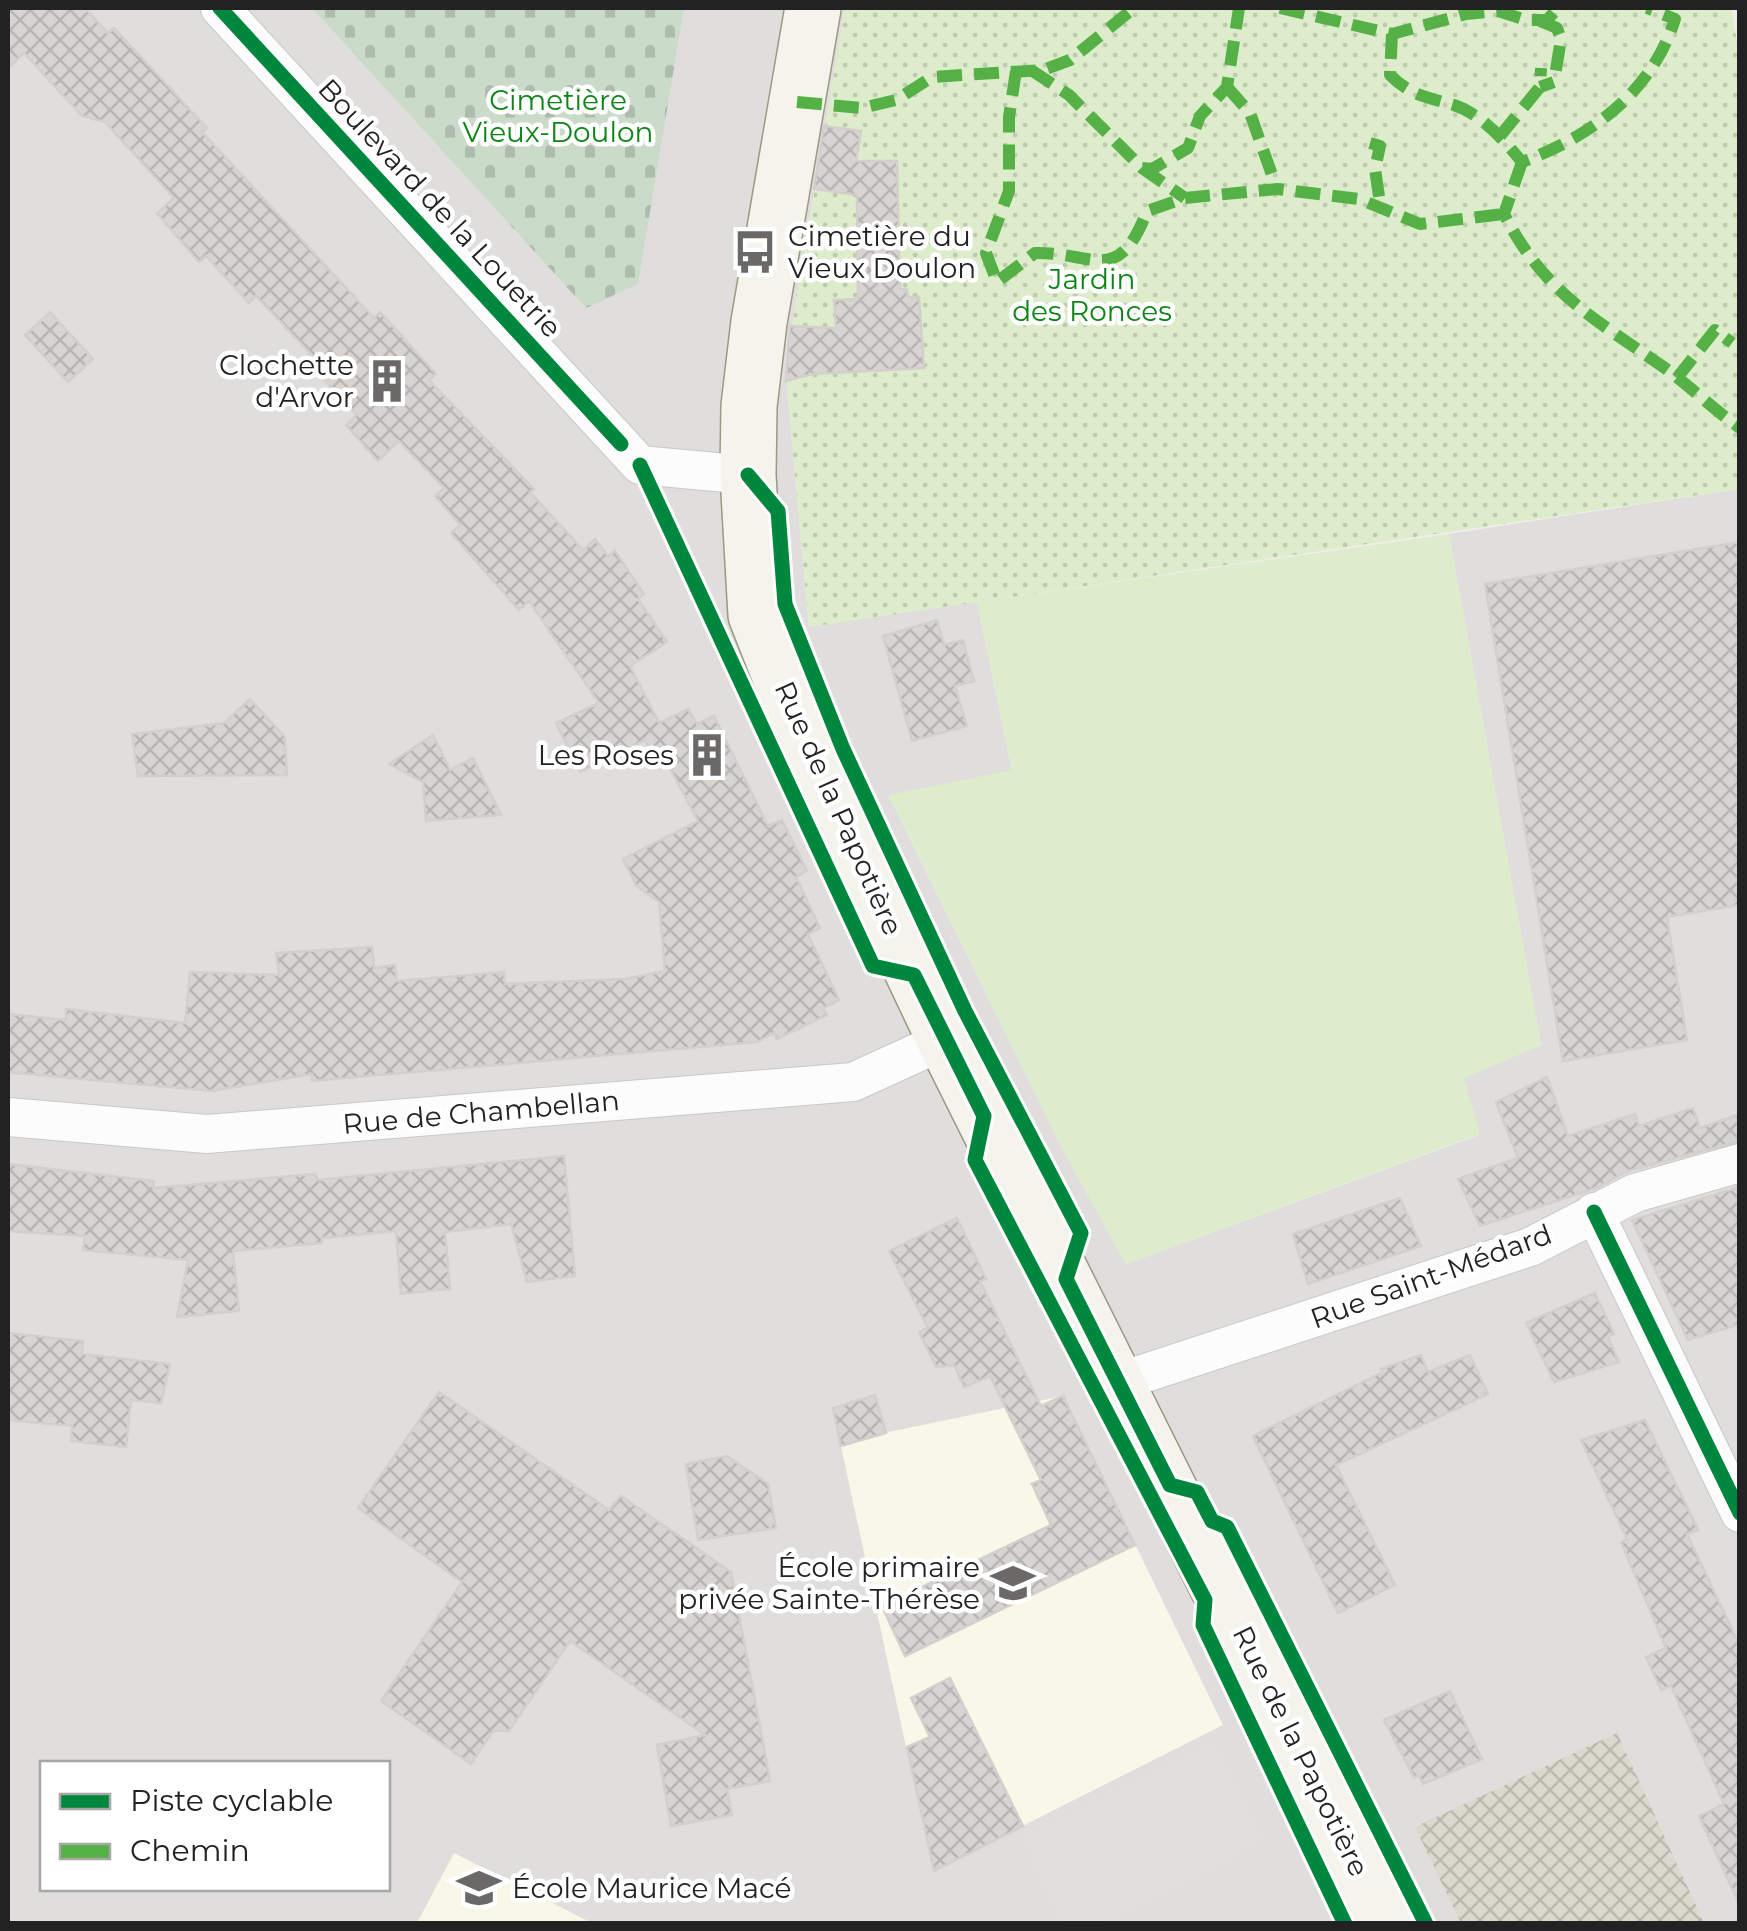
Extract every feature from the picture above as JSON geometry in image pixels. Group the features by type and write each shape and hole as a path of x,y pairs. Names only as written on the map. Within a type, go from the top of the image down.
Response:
{"street":[{"name":"Boulevard de la Louetrie","path":"220,8 640,465 748,474"},
{"name":"Rue de la Papotière","path":"812,8 759,322 750,406 748,474 756,616 816,768 945,1040 1386,1924"},
{"name":"Rue de Chambellan","path":"8,1116 208,1134 853,1082 945,1040"},
{"name":"Rue Saint-Médard","path":"1118,1382 1530,1247 1635,1193 1740,1163"},
{"path":"1594,1212 1740,1513"}],"shaded area":[{"path":"8,8 845,8 793,319 787,387 809,626 977,602 1012,771 889,796 1063,1150 1126,1264 1479,1135 1463,1078 1541,1045 1449,534 1739,489 1739,1923 8,1924"},
{"name":"École primaire privée Sainte-Thérèse","path":"1063,1396 1223,1725 933,1871 840,1442"},
{"path":"1617,1733 1704,1923 1461,1923 1415,1827"},
{"path":"1215,1742 1263,1840 1103,1923 1062,1923 1023,1838"},
{"name":"École Maurice Macé","path":"454,1853 592,1923 417,1923"}],"green space":[{"name":"Cimetière Vieux-Doulon","path":"312,8 684,8 638,284 586,308"},
{"name":"Jardin des Ronces","path":"845,8 1731,8 1740,58 1739,489 809,627 787,387 793,319"},
{"path":"1449,534 1541,1045 1464,1078 1480,1134 1126,1264 1063,1150 889,795 1012,770 977,602"}],"building":[{"path":"8,8 85,8 108,33 114,28 207,128 202,132 374,318 380,312 436,374 429,380 534,489 530,492 583,550 595,539 608,556 615,551 644,594 638,599 667,642 630,666 659,723 688,709 697,724 714,716 768,826 782,820 807,871 796,877 820,928 808,934 839,1000 823,1008 827,1015 777,1039 774,1033 757,1042 312,1081 312,1074 212,1091 8,1072 8,1014 66,1020 66,1009 185,1023 190,972 279,975 276,953 372,947 374,968 395,965 397,981 504,972 505,984 625,979 665,971 659,902 637,887 623,859 698,821 664,757 656,761 645,740 580,772 556,723 599,703 529,601 519,610 451,533 460,525 435,496 444,488 399,441 378,461 346,425 357,415 304,358 310,353 256,296 249,303 206,256 199,262 157,213 174,198 105,122 82,116 24,53 8,68"},
{"path":"824,126 861,131 856,161 897,161 900,289 907,289 908,297 919,297 924,368 812,374 786,381 790,326 836,328 834,300 858,299 857,195 814,189"},
{"path":"50,312 93,359 68,382 25,335"},
{"path":"1740,542 1740,905 1667,917 1687,1040 1563,1061 1485,584"},
{"path":"937,620 944,645 963,640 974,681 955,686 967,726 912,741 883,636"},
{"path":"250,699 285,737 287,775 138,776 132,734 224,723"},
{"path":"433,735 450,770 473,758 501,815 426,821 423,782 389,764"},
{"path":"1547,1077 1568,1136 1635,1114 1639,1126 1693,1108 1700,1128 1740,1114 1740,1141 1628,1171 1596,1188 1480,1226 1458,1179 1518,1158 1496,1102"},
{"path":"564,1156 575,1276 527,1282 511,1224 445,1232 450,1289 401,1294 396,1231 322,1238 322,1243 233,1251 239,1311 177,1317 188,1260 83,1250 85,1236 8,1231 8,1164 154,1181 153,1188 316,1174 317,1180"},
{"path":"1740,1187 1740,1324 1688,1340 1632,1220"},
{"path":"1400,1198 1421,1246 1308,1284 1293,1234"},
{"path":"957,1218 986,1279 980,1281 1041,1406 1063,1396 1135,1545 905,1656 882,1606 1051,1525 1032,1484 1041,1480 990,1376 964,1387 954,1365 936,1367 919,1332 928,1328 889,1251"},
{"path":"1595,1293 1614,1334 1608,1337 1619,1362 1554,1382 1526,1323"},
{"path":"8,1333 83,1341 82,1354 170,1364 161,1403 131,1400 126,1447 71,1441 72,1426 8,1420"},
{"path":"1421,1355 1428,1372 1470,1355 1488,1394 1336,1465 1395,1585 1338,1613 1253,1436 1383,1372 1381,1369"},
{"path":"439,1392 609,1510 621,1496 731,1572 770,1781 727,1789 732,1815 671,1826 657,1745 705,1735 570,1641 509,1731 493,1731 471,1764 381,1701 462,1582 358,1508"},
{"path":"875,1395 886,1433 841,1446 833,1408"},
{"path":"1645,1420 1698,1530 1687,1534 1740,1646 1740,1906 1699,1816 1724,1804 1671,1686 1661,1690 1646,1657 1666,1648 1621,1542 1627,1539 1581,1440"},
{"path":"727,1456 768,1484 776,1528 698,1540 686,1464"},
{"path":"950,1678 1023,1826 934,1871 907,1747 930,1737 911,1698"},
{"path":"1450,1691 1482,1759 1423,1784 1419,1776 1414,1777 1384,1720"}],"marked path":[{"path":"797,102 862,108 896,100 932,77 1043,70 1070,60 1134,8"},
{"path":"1031,70 1069,95 1142,168 1152,169 1188,148 1200,116 1227,87 1239,8"},
{"path":"1280,8 1392,34 1466,14 1498,11 1526,20 1547,20 1558,8"},
{"path":"1392,34 1390,75 1412,92 1454,105 1483,121 1522,162 1595,125 1635,89 1665,45 1675,19 1647,8"},
{"path":"1540,21 1557,28 1561,39 1554,82 1540,87"},
{"path":"1500,136 1540,87 1541,68"},
{"path":"1016,71 1009,117 1009,191 986,253 997,282 1035,253 1102,260 1114,257 1126,249 1147,211 1185,198 1277,189 1359,199 1420,224 1504,214"},
{"path":"1227,87 1250,113 1277,189"},
{"path":"1370,143 1380,146 1375,169 1381,210"},
{"path":"1522,162 1504,214 1535,263 1572,301 1740,428"},
{"path":"1142,168 1185,198"},
{"path":"1677,378 1715,330 1732,343"}],"cycle path":[{"path":"220,8 621,444"},
{"path":"640,465 873,966 914,975 984,1116 975,1160 1205,1600 1203,1625 1345,1924"},
{"path":"748,475 778,511 785,604 843,749 965,1011 1081,1233 1066,1279 1170,1485 1197,1492 1212,1521 1227,1527 1426,1924"},
{"path":"1594,1212 1740,1513"}],"place":[{"name":"Cimetière du Vieux Doulon","path":"755,252"},
{"name":"Clochette d'Arvor","path":"387,381"},
{"name":"Les Roses","path":"707,755"},
{"name":"École primaire privée Sainte-Thérèse","path":"1013,1583"},
{"name":"École Maurice Macé","path":"479,1888"}]}
